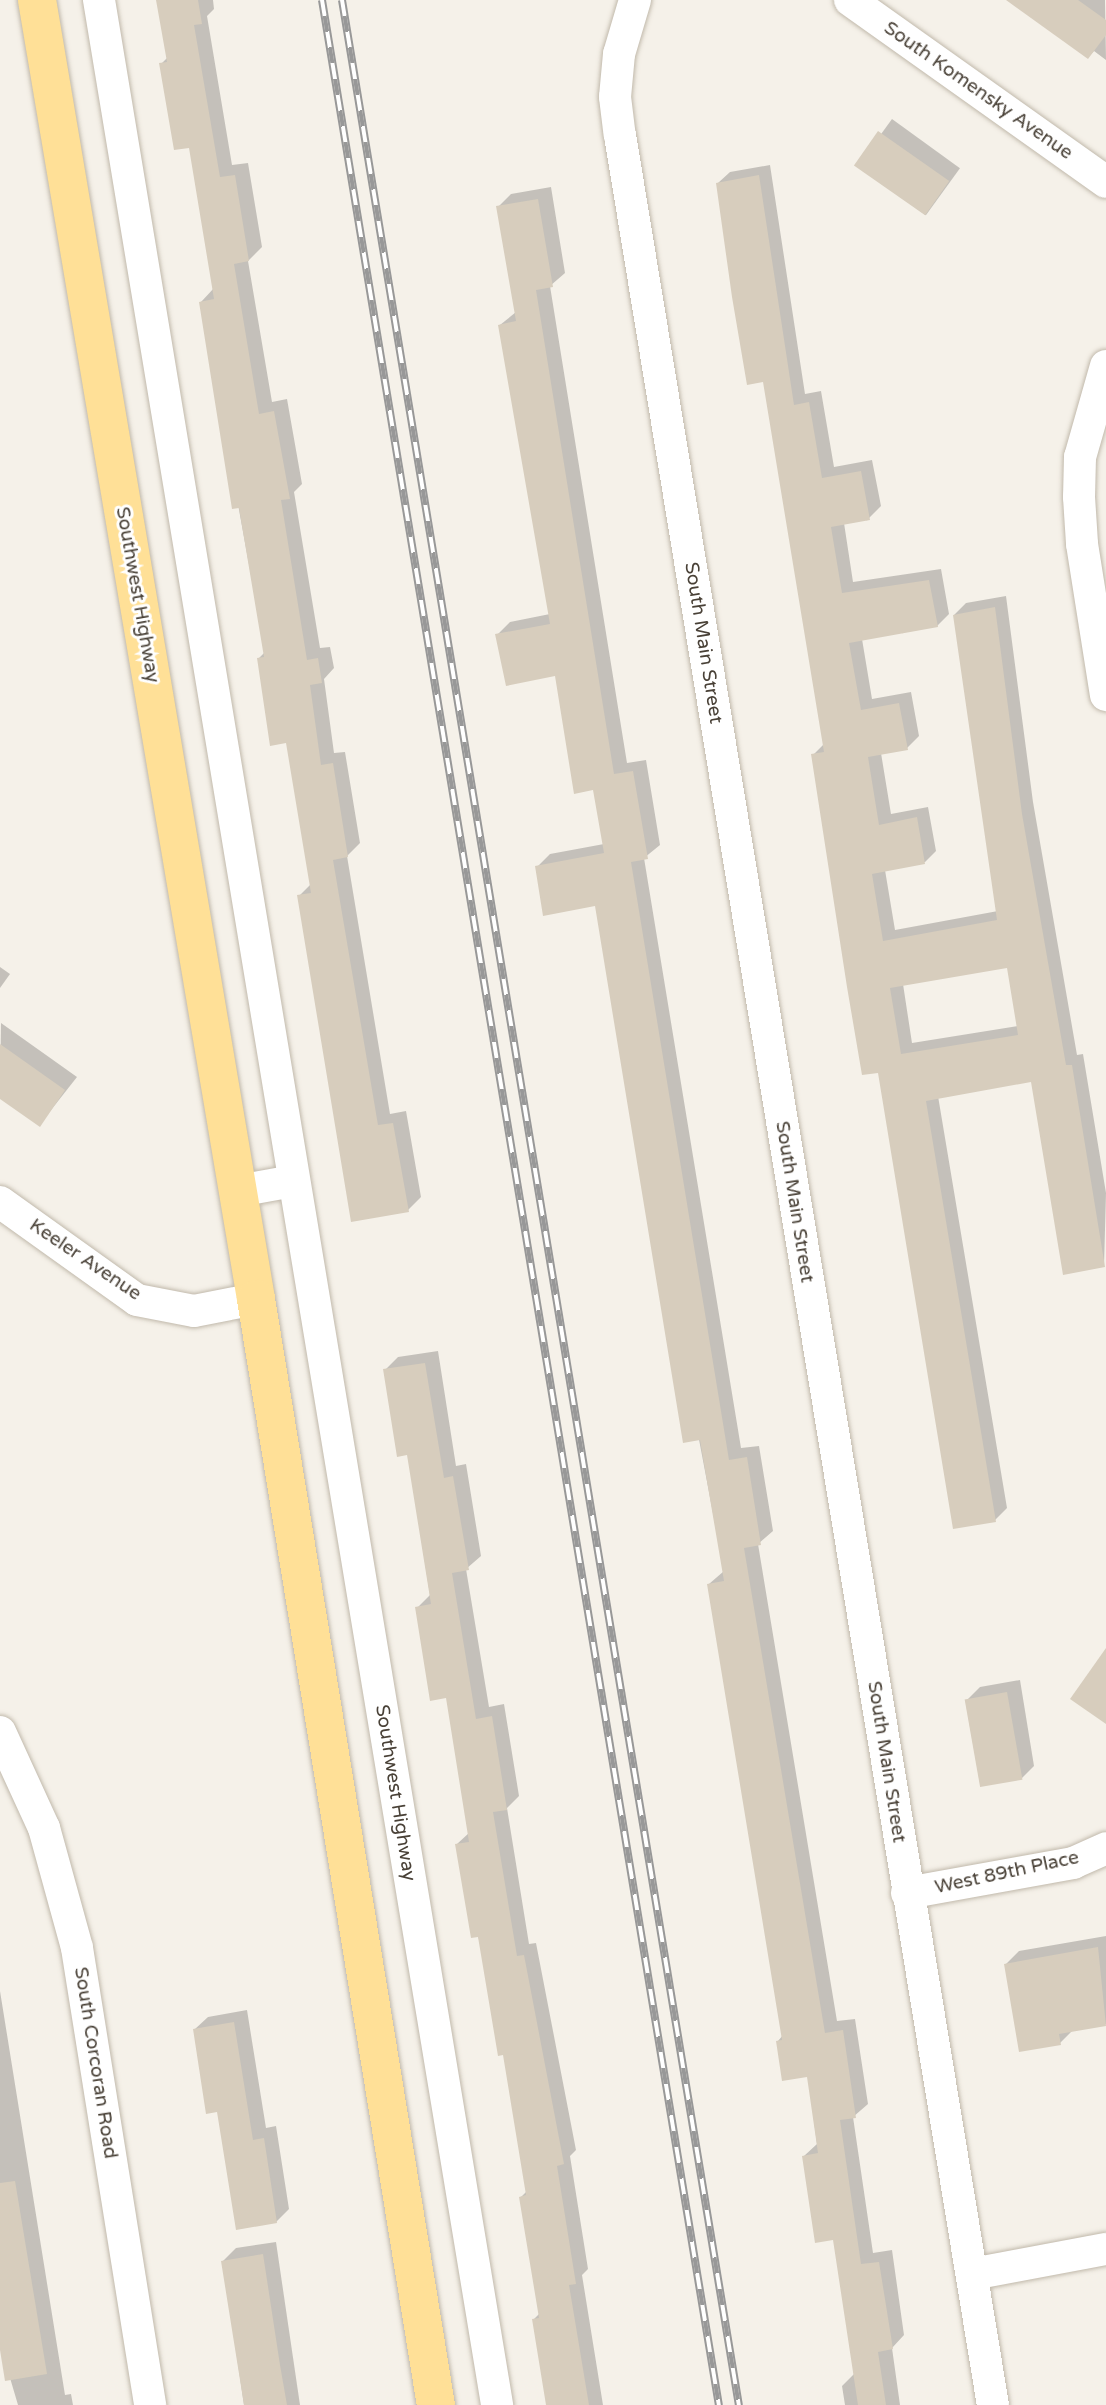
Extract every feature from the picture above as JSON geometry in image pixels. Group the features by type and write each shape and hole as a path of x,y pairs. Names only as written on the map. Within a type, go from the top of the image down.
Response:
{"main road":[{"name":"Southwest Highway","path":"37,0 256,1299 436,2405"}],"street":[{"name":"Southwest Highway","path":"99,0 497,2405"},
{"name":"South Main Street","path":"635,0 619,54 615,97 620,135 993,2405"},
{"name":"South Komensky Avenue","path":"850,0 1106,182"},
{"path":"1106,366 1080,457 1079,497 1082,544 1106,695"},
{"path":"238,1191 293,1181"},
{"name":"Keeler Avenue","path":"0,1202 137,1300 194,1311 256,1299"},
{"name":"South Corcoran Road","path":"0,1732 44,1828 77,1948 150,2405"},
{"name":"West 89th Place","path":"907,1893 1073,1863 1106,1848"},
{"path":"972,2274 1106,2249"}],"building":[{"path":"156,0 198,0 202,24 194,25 220,177 235,175 249,261 234,264 259,414 274,411 290,499 281,500 307,660 318,658 322,683 310,685 321,765 333,763 348,857 333,860 378,1125 393,1123 409,1212 351,1222 297,895 311,893 286,743 270,746 257,658 264,657 239,508 232,509 199,302 214,299 189,148 174,150 159,63 167,62"},
{"path":"1006,0 1078,0 1106,20 1106,35 1088,59"},
{"path":"878,131 949,181 925,215 854,165"},
{"path":"759,175 794,405 809,402 822,478 861,471 870,520 831,527 842,593 929,580 938,627 849,643 861,710 899,703 908,750 868,757 879,825 917,817 925,864 872,874 883,941 997,920 953,615 995,607 1022,814 1066,1065 1072,1065 1105,1267 1063,1275 1031,1082 926,1101 996,1522 953,1529 878,1073 862,1075 847,987 811,754 824,752 763,382 747,385 716,183","holes":["1007,968 1018,1035 901,1054 890,988"]},
{"path":"538,199 553,287 536,290 614,774 633,771 648,859 631,862 729,1460 747,1457 761,1545 744,1548 825,2033 843,2030 856,2118 840,2120 861,2264 879,2262 893,2349 878,2352 886,2405 858,2405 833,2240 815,2243 802,2156 818,2153 807,2077 782,2081 776,2041 782,2040 707,1584 724,1581 700,1440 683,1443 595,906 543,916 535,866 604,853 593,790 574,794 555,676 506,686 495,634 550,624 498,325 516,321 496,206"},
{"path":"0,1044 65,1090 40,1127 0,1099"},
{"path":"425,1363 444,1478 453,1476 469,1570 452,1573 476,1719 492,1716 507,1810 493,1812 517,1956 524,1955 564,2164 557,2166 576,2284 569,2285 589,2405 546,2405 532,2319 539,2318 519,2197 526,2195 503,2055 498,2056 478,1937 471,1938 455,1844 469,1842 446,1698 430,1701 415,1607 431,1604 407,1455 397,1457 383,1369"},
{"path":"1106,1648 1106,1724 1070,1699"},
{"path":"1007,1692 1022,1780 980,1787 965,1699"},
{"path":"1098,1947 1106,2026 1059,2034 1061,2045 1019,2052 1004,1964"},
{"path":"234,2022 253,2140 264,2138 277,2223 236,2230 217,2112 206,2114 193,2029"},
{"path":"15,2181 47,2374 5,2381 0,2350 0,2183"},
{"path":"263,2254 287,2405 244,2405 221,2261"}],"railway":[{"path":"322,0 719,2405"},
{"path":"342,0 739,2405"}]}
